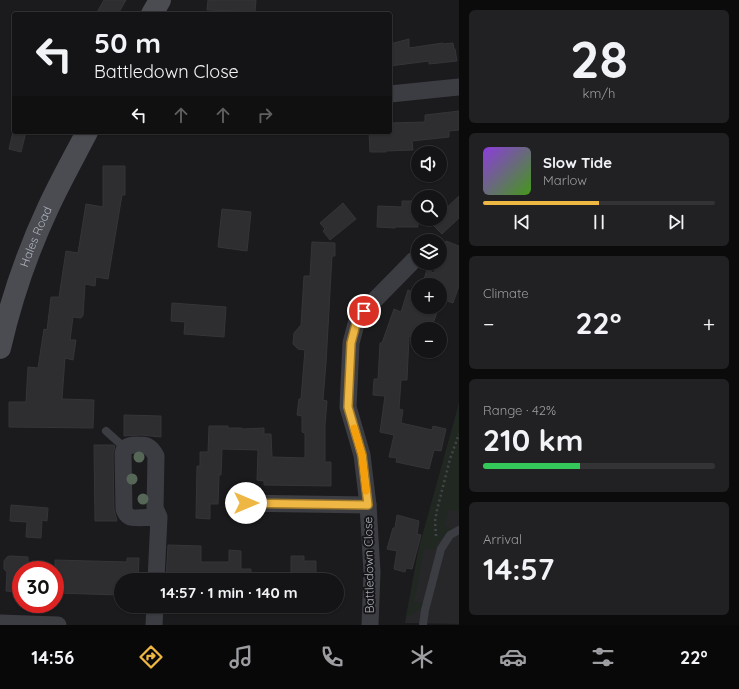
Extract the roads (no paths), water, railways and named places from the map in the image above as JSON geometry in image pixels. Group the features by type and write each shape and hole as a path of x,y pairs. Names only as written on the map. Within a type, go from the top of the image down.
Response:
{"main road":[{"path":"153,12 160,0"},
{"name":"Hales Road","path":"0,348 18,282 37,233 60,182 86,134"}],"street":[{"path":"392,94 459,87"},
{"name":"Battledown Close","path":"370,625 372,572 368,505 362,455 348,407 351,343 356,324 364,311 411,263"},
{"path":"156,573 159,517 155,508 156,456 152,449 146,446 131,445 125,448 123,454 125,513 133,518 159,517"},
{"name":"Battledown Close","path":"246,503 368,505"},
{"path":"154,625 155,613"},
{"path":"0,623 58,625"}],"lane":[{"path":"106,431 125,448"},
{"path":"423,625 425,610 441,549 450,535 459,530"}]}
